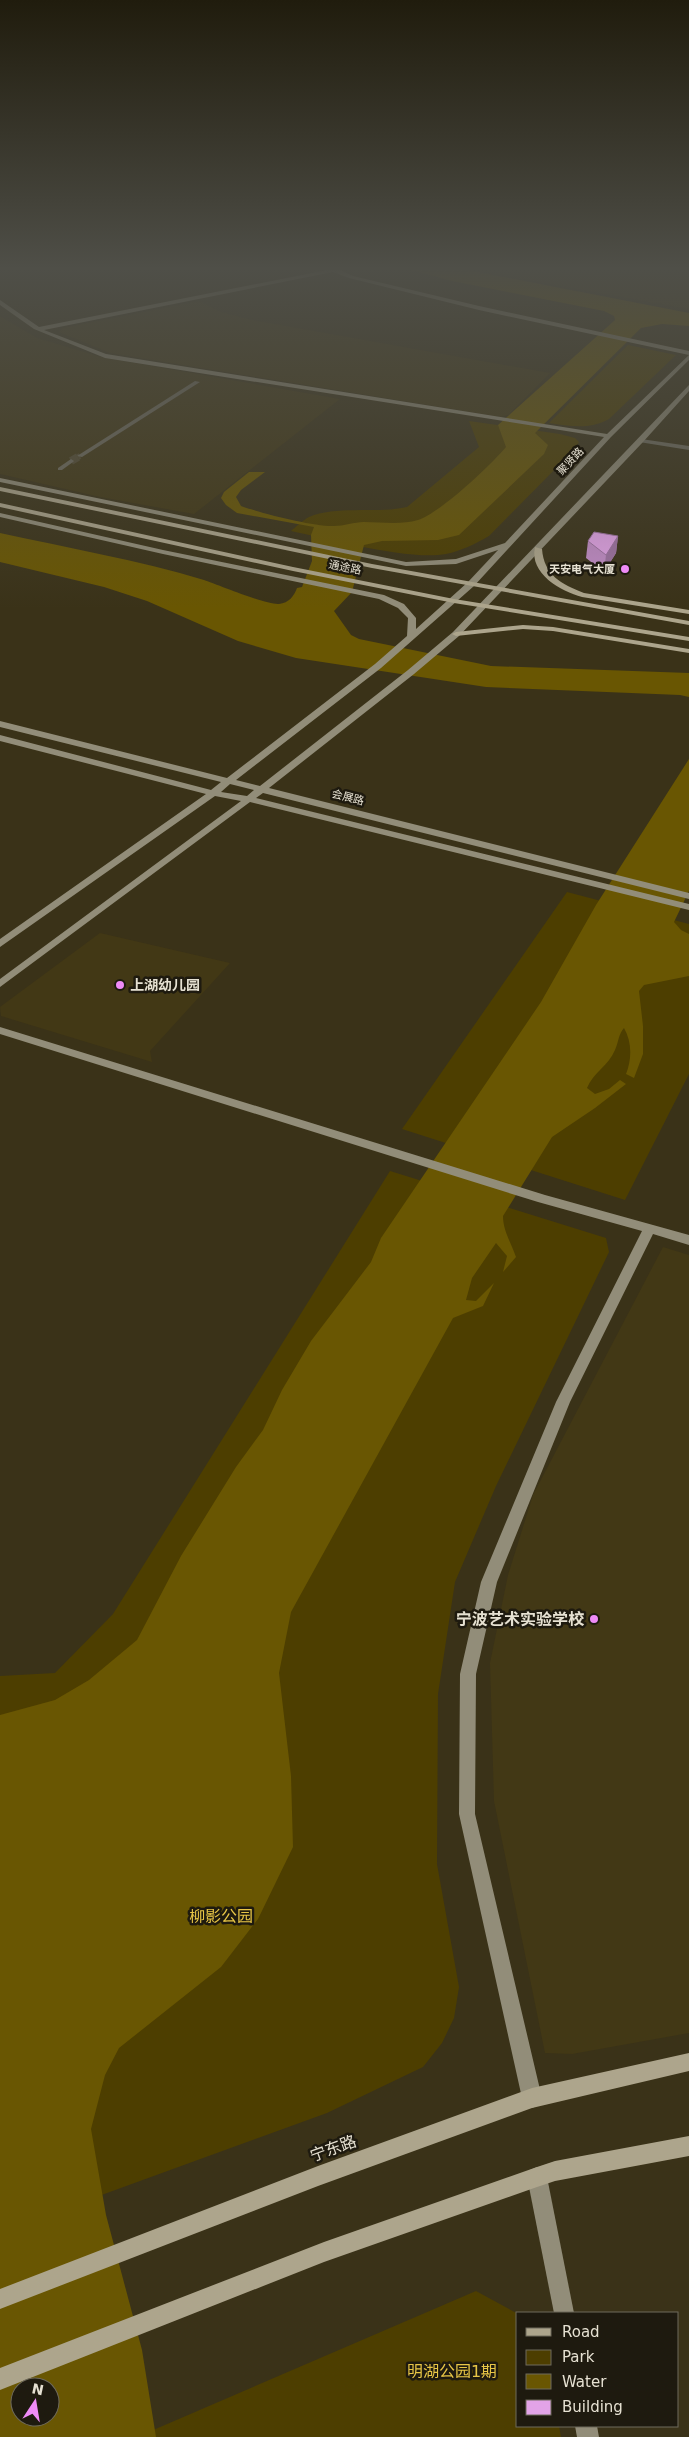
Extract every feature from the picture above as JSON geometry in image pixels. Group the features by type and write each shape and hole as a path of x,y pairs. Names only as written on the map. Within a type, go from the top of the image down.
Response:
{"main road":[{"name":"通途路","path":"0,488 301,547 372,566 689,623"},
{"name":"通途路","path":"0,505 293,569 454,601 689,640"},
{"path":"538,549 541,569 551,580 582,595 689,612"},
{"path":"456,634 523,627 553,628 689,651"},
{"name":"宁东路","path":"0,2299 318,2176 532,2098 689,2062"},
{"path":"0,2379 324,2252 537,2177 555,2171 689,2146"}],"street":[{"path":"80,456 197,382"},
{"path":"266,382 609,436"},
{"name":"聚贤路","path":"0,944 212,793 378,666 472,584 609,436 664,382"},
{"path":"0,984 262,789 411,672 456,634 641,441 689,387"},
{"path":"641,441 689,448"},
{"path":"60,469 71,461"},
{"path":"0,480 301,547 406,564 433,566 477,557 511,541"},
{"path":"0,515 164,552 381,597 401,606 412,618 411,638"},
{"name":"会展路","path":"0,724 689,896"},
{"name":"会展路","path":"0,738 212,793 248,799 689,907"},
{"path":"0,1030 542,1199 689,1240"},
{"path":"532,2098 467,1814 468,1674 489,1582 563,1402 650,1228"},
{"path":"537,2177 564,2312"}],"shaded area":[{"path":"0,382 242,382 340,399 194,514 100,497 0,474"},
{"path":"286,382 541,382 508,415 501,417"},
{"name":"上湖幼儿园","path":"100,933 230,963 150,1051 152,1062 1,1016 0,1007"},
{"name":"宁波艺术实验学校","path":"663,1247 689,1255 689,2033 572,2054 545,2053 494,1801 490,1663 508,1575 533,1495"}],"green space":[{"path":"591,382 648,382 609,419 602,422 587,426 549,423"},
{"path":"469,421 560,434 575,438 579,442 575,449 489,536 457,551 431,555 391,552 291,531 307,518 320,513 407,507 479,447"},
{"path":"567,892 689,924 689,1074 625,1200 402,1129"},
{"name":"柳影公园","path":"390,1171 606,1238 609,1252 496,1486 455,1582 438,1694 437,1864 459,1987 454,2018 442,2043 423,2067 327,2113 0,2232 0,1676 55,1673 113,1614"},
{"name":"明湖公园1期","path":"476,2291 516,2313 516,2427 559,2427 561,2437 137,2437"}],"water":[{"path":"546,382 587,382 535,433 548,445 544,454 459,535 438,540 382,541 364,545 352,592 334,611 351,635 359,639 491,666 689,673 689,697 680,695 486,687 296,658 238,641 147,601 104,587 0,562 0,533 128,560 204,580 242,594 279,604 288,601 297,588 302,587 312,561 311,535 314,527 237,513 226,505 221,498 224,492 249,472 265,472 241,490 236,497 241,506 288,519 325,526 418,520 451,499 506,447 498,425"},
{"path":"689,759 689,891 674,922 681,930 689,934 689,976 644,985 639,991 643,1026 643,1054 634,1078 626,1074 630,1051 629,1039 624,1028 612,1055 587,1088 595,1094 609,1089 620,1080 626,1084 552,1137 503,1216 506,1232 516,1257 503,1272 507,1256 496,1243 472,1278 466,1300 476,1301 494,1283 483,1306 453,1318 291,1612 279,1673 291,1776 293,1847 258,1919 221,1967 119,2048 105,2075 91,2129 106,2215 142,2350 156,2437 0,2437 0,1715 55,1700 89,1680 137,1640 181,1556 236,1467 263,1430 282,1390 311,1341 371,1262 381,1238 541,1002 596,905"}],"building":[{"path":"594,532 618,536 606,555 588,541"}],"tunnel":[{"path":"71,461 80,456 78,457"}],"place":[{"name":"天安电气大厦","path":"625,569"},
{"name":"上湖幼儿园","path":"120,985"},
{"name":"宁波艺术实验学校","path":"594,1619"}]}
